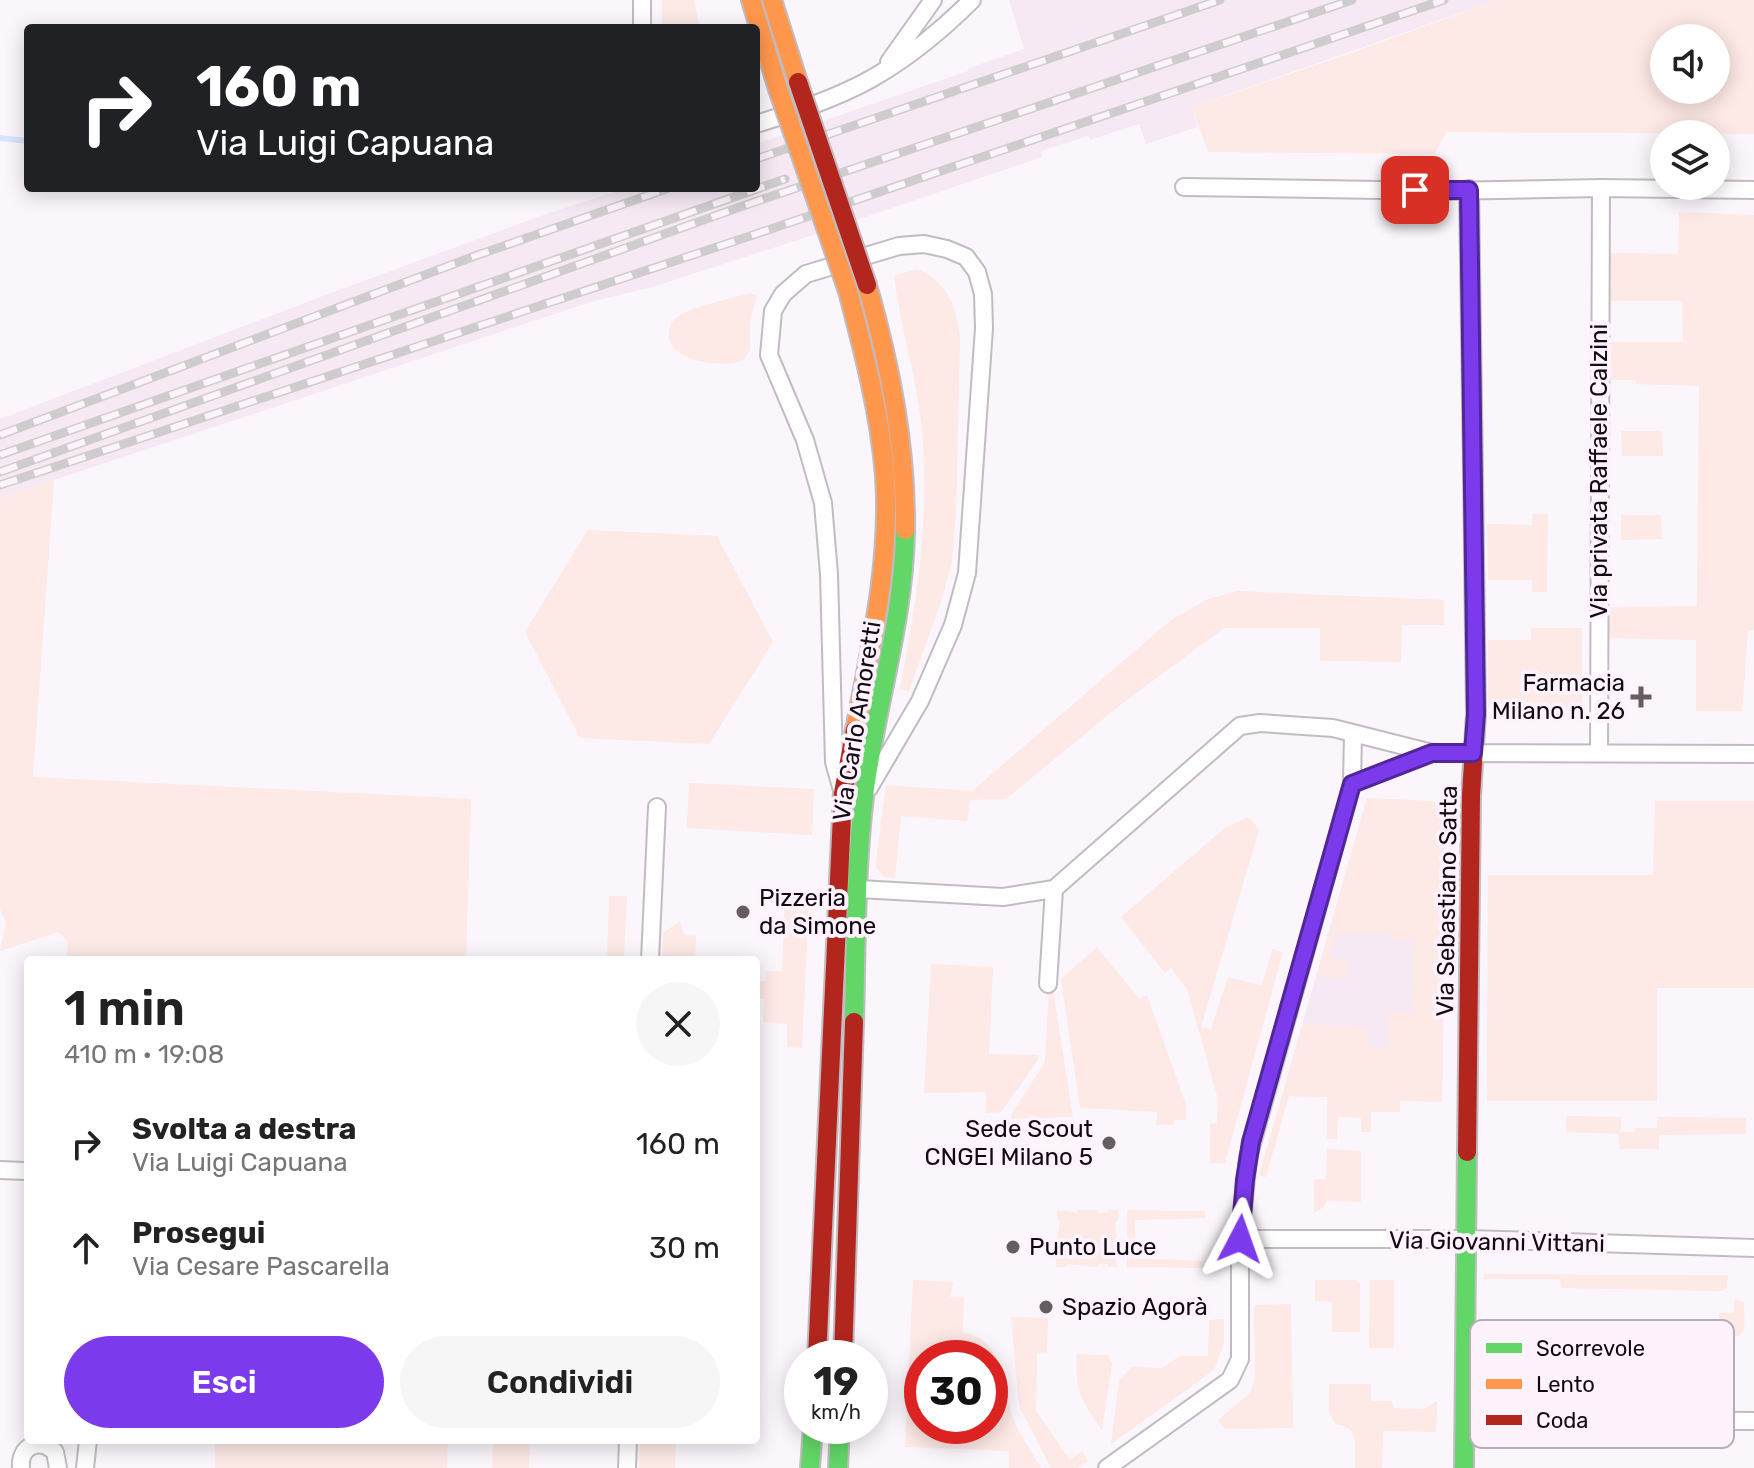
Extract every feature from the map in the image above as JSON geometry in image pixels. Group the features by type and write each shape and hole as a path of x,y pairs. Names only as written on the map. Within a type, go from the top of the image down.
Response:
{"street":[{"path":"642,0 642,24"},
{"name":"Via Carlo Amoretti","path":"751,0 758,24"},
{"name":"Via Carlo Amoretti","path":"772,0 886,345 904,446 907,511 899,608 864,796 844,1340"},
{"path":"881,73 933,0"},
{"path":"760,122 881,73 947,25 972,0"},
{"name":"Via Carlo Amoretti","path":"760,30 848,291 867,359 883,456 885,516 878,608 843,793 818,1340"},
{"path":"1184,187 1754,190"},
{"name":"Via privata Raffaele Calzini","path":"1599,753 1601,188"},
{"name":"Via Sebastiano Satta","path":"1464,1468 1471,796 1476,714 1469,190"},
{"name":"Via Carlo Amoretti","path":"843,793 834,762 829,574 823,503 805,440 769,355 773,311 783,294 806,274 899,246 924,244 966,257 977,272 983,294 984,328 967,573 953,625 920,701 864,796"},
{"path":"859,889 1003,897 1054,889 1240,726 1260,723 1333,728 1432,753 1754,754"},
{"path":"1107,1468 1230,1380 1237,1369 1240,1359 1240,1239 1251,1142 1352,784 1353,734"},
{"path":"1352,784 1432,753"},
{"path":"650,956 657,807"},
{"path":"1048,984 1054,889"},
{"path":"0,1170 24,1172"},
{"name":"Via Giovanni Vittani","path":"1240,1239 1468,1239 1754,1248"},
{"path":"1465,1419 1470,1419"},
{"path":"1734,1421 1754,1421"},
{"path":"21,1468 23,1453 39,1444"},
{"path":"42,1444 58,1457 58,1468"},
{"path":"85,1468 88,1444"},
{"path":"627,1468 628,1444"},
{"path":"810,1468 812,1444"},
{"path":"838,1468 839,1444"}],"shaded area":[{"path":"662,0 694,0 699,24 662,24"},
{"path":"1009,0 1497,0 1192,107 1198,127 1146,144 1139,124 1090,140 1088,136 1041,151 1042,157 798,240 652,287 594,301 0,498 0,419 328,294 614,192 760,192 760,143 1024,49"},
{"path":"1497,0 1754,0 1754,134 1730,134 1730,120 1650,120 1650,133 1446,132 1435,154 1208,152 1192,107"},
{"path":"1679,212 1754,215 1754,630 1748,631 1742,711 1696,711 1696,640 1607,638 1607,607 1697,606 1699,386 1607,380 1610,342 1683,342 1682,301 1610,301 1609,253 1678,254"},
{"path":"917,269 936,280 949,296 960,338 952,562 909,691 900,689 921,556 924,455 918,402 894,276"},
{"path":"750,293 757,296 750,320 750,349 744,360 723,364 697,360 676,350 670,342 670,326 679,316 704,305"},
{"path":"1621,431 1662,431 1663,456 1622,456"},
{"path":"54,480 33,777 471,799 466,956 67,956 68,941 58,932 0,951 6,922 0,909 0,498"},
{"path":"1533,514 1548,514 1547,592 1532,592 1532,580 1488,580 1487,524 1532,525"},
{"path":"1621,515 1661,515 1662,539 1621,540"},
{"path":"588,530 717,536 773,642 709,744 580,738 525,632"},
{"path":"1238,591 1444,600 1444,625 1402,625 1401,662 1320,661 1320,628 1224,628 1119,706 1006,799 970,800 967,821 901,816 895,878 884,877 875,867 886,785 972,791 1171,620 1208,599"},
{"path":"1531,628 1582,628 1582,710 1488,708 1488,640 1531,640"},
{"path":"689,783 814,789 812,835 687,828"},
{"path":"1367,798 1436,802 1443,807 1443,1081 1287,1078"},
{"path":"1367,798 1431,801 1440,804 1444,811 1442,1102 1400,1101 1400,1112 1371,1112 1371,1132 1361,1132 1361,1118 1338,1117 1337,1139 1327,1138 1327,1097 1289,1096 1266,1177 1259,1175 1303,1024 1368,1027 1369,1048 1388,1048 1389,1013 1413,1013 1414,939 1391,939 1390,933 1336,933 1329,958 1348,959 1348,978 1316,977"},
{"path":"1655,801 1754,801 1754,988 1657,988 1657,1101 1487,1101 1488,875 1653,875"},
{"path":"1246,818 1251,819 1259,830 1201,1027 1211,1029 1228,977 1262,986 1272,949 1283,952 1225,1163 1210,1163 1210,1124 1217,1123 1218,1099 1187,989 1171,968 1165,973 1121,917 1226,827"},
{"path":"609,896 627,896 624,956 607,956"},
{"path":"785,898 809,899 802,1048 787,1047 787,1024 763,1022 764,999 760,999 760,981 765,981 766,971 782,971"},
{"path":"680,921 684,935 696,936 695,956 662,956 663,933"},
{"path":"1097,947 1139,999 1147,995 1186,1105 1186,1120 1174,1120 1174,1125 1156,1125 1157,1112 1080,1108 1061,979"},
{"path":"931,964 993,967 989,1054 1038,1055 1038,1060 1001,1112 986,1113 986,1092 924,1093"},
{"path":"1052,984 1073,1117 1011,1119 1045,1062 1049,986"},
{"path":"1566,1116 1621,1117 1621,1132 1635,1132 1635,1128 1657,1128 1658,1117 1746,1118 1746,1134 1659,1135 1659,1149 1620,1149 1618,1134 1566,1132"},
{"path":"1327,1149 1361,1151 1361,1202 1327,1201 1314,1213 1314,1179 1326,1179"},
{"path":"1057,1210 1077,1213 1077,1210 1098,1210 1098,1213 1108,1213 1108,1210 1118,1210 1118,1221 1115,1221 1117,1246 1114,1247 1117,1267 1108,1267 1108,1264 1098,1264 1098,1267 1067,1264 1066,1267 1056,1267 1060,1221 1057,1220"},
{"path":"1127,1210 1205,1211 1205,1218 1135,1220 1135,1258 1204,1261 1204,1268 1127,1267"},
{"path":"1484,1274 1728,1275 1727,1288 1722,1291 1561,1288 1560,1279 1484,1279"},
{"path":"913,1280 953,1282 950,1297 964,1298 963,1332 981,1340 910,1340"},
{"path":"1315,1280 1356,1280 1360,1284 1360,1332 1332,1332 1332,1302 1315,1301"},
{"path":"1370,1280 1394,1280 1394,1348 1369,1348"},
{"path":"1734,1300 1744,1302 1743,1331 1734,1338 1734,1320 1719,1320 1719,1313 1734,1313"},
{"path":"1291,1304 1293,1428 1225,1429 1218,1420 1250,1393 1255,1379 1254,1305"},
{"path":"1011,1317 1048,1318 1047,1352 1037,1353 1036,1411 1070,1460 1082,1451 1088,1461 1077,1468 1051,1468 1019,1406"},
{"path":"1224,1319 1224,1343 1214,1370 1111,1444 1119,1382 1131,1367 1162,1368 1180,1356 1208,1356 1209,1320"},
{"path":"1077,1354 1108,1355 1112,1364 1102,1430 1089,1412 1078,1386"},
{"path":"1329,1384 1371,1384 1371,1401 1392,1401 1393,1408 1424,1409 1437,1401 1436,1432 1383,1431 1382,1468 1355,1468 1352,1431 1335,1424 1329,1413"},
{"path":"1008,1398 1013,1418 1041,1468 1009,1468 1009,1451 905,1447 905,1444 1008,1444"},
{"path":"215,1444 448,1444 447,1468 215,1468"},
{"path":"493,1444 530,1444 529,1468 492,1468"},
{"path":"640,1444 676,1444 675,1468 639,1468"}],"waterway":[{"path":"0,138 24,141"}],"railway":[{"path":"760,158 1220,0"},
{"path":"0,472 737,208 1352,0"},
{"path":"0,485 747,237 1444,0"},
{"path":"760,188 785,179"},
{"path":"0,435 475,256 658,192"},
{"path":"0,455 748,192"}],"traffic: fast":[{"path":"1469,190 1473,473"},
{"path":"854,1022 861,824 869,763 900,597 905,530"},
{"path":"1464,1468 1467,1152"},
{"path":"810,1468 812,1444"},
{"path":"838,1468 839,1444"}],"traffic: slow":[{"path":"751,0 758,24"},
{"path":"772,0 798,82"},
{"path":"760,30 778,89"},
{"path":"778,89 848,291"},
{"path":"867,285 895,406 903,468 905,530"},
{"path":"848,291 875,406 883,452 886,508 878,604 855,730"}],"traffic: jam":[{"path":"798,82 867,285"},
{"path":"1467,1152 1471,796 1476,714 1473,473"},
{"path":"818,1340 843,793 855,730"},
{"path":"844,1340 854,1022"}],"place":[{"name":"Farmacia Milano n. 26","path":"1641,697"},
{"name":"Pizzeria da Simone","path":"743,912"},
{"name":"Sede Scout CNGEI Milano 5","path":"1109,1143"},
{"name":"Punto Luce","path":"1013,1247"},
{"name":"Spazio Agorà","path":"1046,1307"}],"route":[{"path":"1240,1239 1251,1142 1352,784 1432,753 1473,753 1476,714 1469,190 1415,190"}]}
